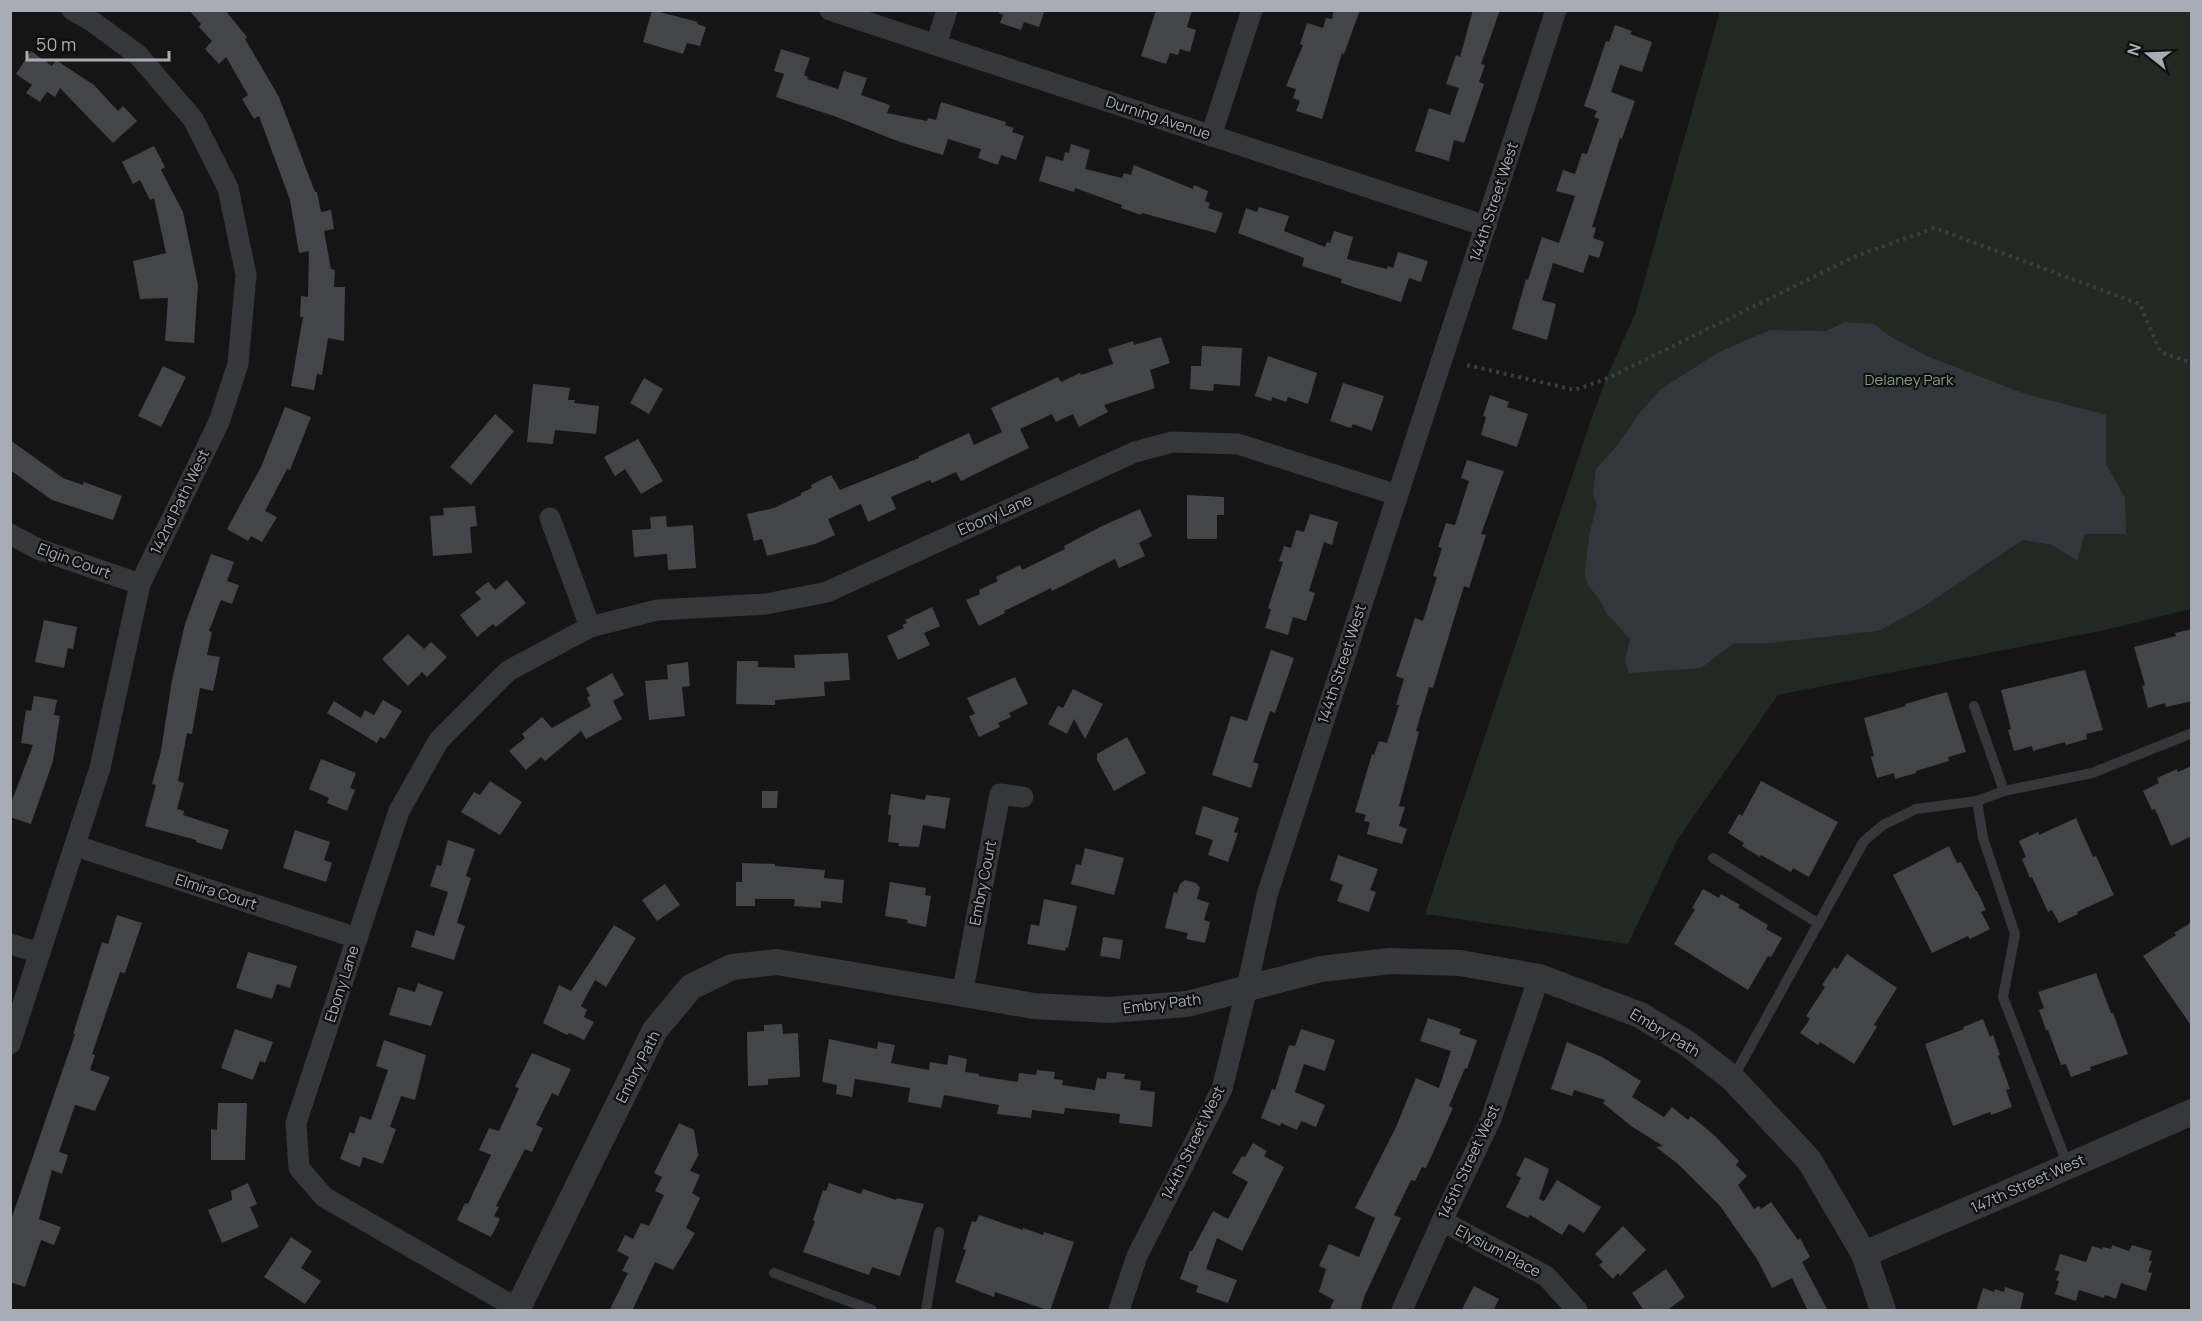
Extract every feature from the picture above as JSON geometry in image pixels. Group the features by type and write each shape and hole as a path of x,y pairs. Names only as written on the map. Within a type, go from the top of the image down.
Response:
{"street":[{"name":"142nd Path West","path":"10,1044 100,768 140,584 219,422 238,364 246,275 228,188 193,118 138,55 93,22 72,10"},
{"name":"Durning Avenue","path":"830,10 1486,226"},
{"path":"936,45 947,10"},
{"path":"1211,136 1252,10"},
{"name":"144th Street West","path":"1119,1311 1137,1256 1222,1089 1267,895 1556,10"},
{"name":"Ebony Lane","path":"518,1310 324,1197 299,1168 296,1123 399,811 438,740 508,671 590,627 657,610 766,604 826,592 1136,452 1172,442 1238,444 1397,495"},
{"path":"550,518 590,627"},
{"name":"Elgin Court","path":"10,534 38,549 140,584"},
{"name":"Embry Court","path":"962,995 1000,794 1023,797"},
{"name":"Elmira Court","path":"76,846 357,938"},
{"path":"10,944 40,953"},
{"name":"Embry Path","path":"518,1310 655,1030 691,987 732,968 777,962 1034,1006 1109,1010 1187,1004 1321,969 1390,961 1460,963 1539,977 1640,1016 1688,1044 1732,1078 1809,1160 1864,1254 1883,1311"},
{"name":"145th Street West","path":"1402,1311 1491,1119 1539,977"},
{"name":"147th Street West","path":"1864,1254 2192,1112"},
{"name":"Elysium Place","path":"1442,1221 1546,1276 1577,1311"}],"lane":[{"path":"1974,706 2004,791"},
{"path":"1732,1078 1864,841 1883,825 1916,809 1977,801 2004,791 2092,773 2192,733"},
{"path":"1977,801 1983,838 2015,934 2003,997 2068,1166"},
{"path":"1713,858 1818,924"},
{"path":"926,1311 939,1232"},
{"path":"774,1273 872,1311"}],"path":[{"path":"1467,365 1575,390 1606,379 1854,257 1934,228 2140,304 2160,352 2192,363"}],"green space":[{"name":"Delaney Park","path":"1720,11 2191,11 2191,609 2110,629 1778,695 1678,839 1628,944 1425,914 1592,417 1635,314"}],"shaded area":[{"path":"1845,322 1874,324 1891,337 1929,357 2023,393 2106,415 2106,464 2125,498 2126,534 2085,534 2077,560 2052,545 2023,540 1920,609 1878,631 1768,643 1734,643 1701,668 1629,673 1625,661 1630,639 1607,614 1587,584 1585,572 1589,536 1597,504 1593,495 1596,469 1661,389 1719,352 1770,330 1826,331"}],"building":[{"path":"189,10 225,10 247,37 245,39 279,97 315,192 317,192 321,212 331,210 334,229 324,231 331,269 335,270 334,287 345,287 344,341 328,338 322,375 317,374 314,390 291,386 303,317 300,317 301,296 308,297 309,251 299,253 290,200 259,116 254,119 242,99 248,95 226,57 219,64 205,49 212,41 199,27 201,24"},
{"path":"652,10 698,22 697,24 706,27 700,46 687,43 683,54 643,42"},
{"path":"999,10 1045,10 1039,27 1024,22 1021,30 1000,23 1003,15 999,13"},
{"path":"1156,10 1192,10 1187,27 1196,30 1190,52 1180,49 1178,55 1170,53 1166,64 1141,56"},
{"path":"1334,10 1360,10 1344,54 1342,53 1322,119 1296,111 1300,101 1293,98 1296,89 1286,86 1303,45 1300,44 1307,23 1323,28 1326,18 1332,19"},
{"path":"1473,10 1500,10 1481,64 1485,65 1479,82 1484,84 1464,143 1454,140 1449,161 1415,151 1429,108 1450,115 1459,88 1446,84 1456,55 1460,57"},
{"path":"1615,25 1632,31 1630,34 1652,42 1642,72 1620,65 1611,92 1635,101 1622,139 1620,138 1592,227 1596,228 1593,238 1604,242 1599,258 1589,255 1583,273 1553,263 1542,300 1556,304 1547,340 1512,329 1526,279 1528,280 1542,237 1559,243 1575,196 1556,191 1563,170 1575,174 1582,153 1587,154 1599,119 1594,117 1597,111 1584,106 1606,41 1609,42"},
{"path":"781,49 810,58 804,75 808,77 807,79 838,89 844,71 867,78 861,95 890,105 887,113 927,121 928,118 936,120 941,102 1006,122 1005,125 1014,128 1012,132 1024,136 1016,160 1001,155 998,165 978,158 981,149 948,139 943,155 900,142 834,116 776,97 784,74 774,71"},
{"path":"31,51 52,66 56,60 94,85 118,111 123,106 137,121 113,143 60,88 55,97 47,92 40,102 26,93 32,85 16,74"},
{"path":"1071,144 1090,150 1085,169 1122,178 1124,173 1131,175 1134,165 1193,189 1194,185 1208,191 1205,201 1210,203 1208,208 1223,213 1216,233 1142,213 1141,215 1121,208 1122,205 1075,188 1074,192 1039,181 1046,156 1063,161 1065,152 1069,153"},
{"path":"154,146 165,167 161,170 183,212 198,285 194,343 165,341 168,298 140,299 133,261 166,253 154,198 150,200 140,180 133,184 122,162"},
{"path":"1259,207 1289,216 1284,231 1325,247 1327,242 1330,243 1334,231 1353,237 1347,259 1387,269 1388,266 1393,268 1398,252 1428,261 1421,282 1409,278 1401,302 1341,283 1342,279 1302,266 1304,258 1238,233 1246,208 1257,212"},
{"path":"1161,337 1170,363 1150,370 1155,388 1104,405 1108,412 1079,427 1073,414 1056,422 1052,414 1020,429 1029,448 961,481 956,472 932,483 930,480 891,497 896,509 868,522 861,504 828,519 835,535 815,544 767,556 762,539 754,541 747,514 774,508 801,495 812,488 811,485 831,475 840,490 919,458 969,433 974,445 1002,432 991,408 1058,377 1061,382 1080,373 1081,375 1113,364 1108,349 1133,341 1134,345"},
{"path":"1202,346 1242,348 1240,386 1214,384 1213,391 1190,389 1191,366 1201,366"},
{"path":"1268,356 1317,373 1308,404 1288,397 1286,402 1272,397 1271,401 1255,396"},
{"path":"163,366 186,377 161,427 138,416"},
{"path":"644,378 663,389 649,414 630,403"},
{"path":"1343,383 1384,396 1372,431 1353,424 1351,428 1330,421"},
{"path":"533,384 570,388 568,400 575,400 574,403 599,406 596,434 555,430 553,444 527,442"},
{"path":"1490,395 1509,402 1507,407 1528,414 1517,447 1481,435 1486,417 1483,416"},
{"path":"285,407 311,417 290,470 287,469 265,511 277,517 262,542 251,536 248,541 227,529 261,467"},
{"path":"495,414 514,431 471,485 450,467"},
{"path":"638,439 663,481 641,494 625,469 615,476 604,457"},
{"path":"10,440 63,478 83,485 84,482 122,496 113,520 52,500 10,470"},
{"path":"1467,460 1504,471 1481,534 1486,535 1469,588 1464,586 1433,688 1429,687 1416,731 1419,732 1399,806 1405,807 1399,826 1407,829 1402,844 1367,834 1370,822 1364,821 1366,815 1355,812 1372,754 1374,755 1379,741 1387,743 1399,705 1396,705 1404,679 1396,676 1415,618 1423,621 1437,577 1433,576 1442,548 1438,547 1446,523 1455,525 1469,481 1461,478"},
{"path":"1187,495 1224,497 1224,515 1217,515 1217,539 1187,539"},
{"path":"475,506 477,526 470,527 472,553 433,556 430,516 444,515 443,508"},
{"path":"1140,509 1152,536 1139,543 1145,556 1119,568 1115,559 1052,591 1051,588 1004,611 1005,613 979,626 966,600 980,594 979,590 998,581 996,577 1020,565 1022,570 1065,549 1064,546 1100,527"},
{"path":"1310,514 1338,522 1332,545 1324,542 1309,591 1315,593 1306,621 1293,617 1288,635 1265,628 1271,609 1268,608 1283,562 1279,561 1284,546 1291,548 1296,530 1304,532"},
{"path":"666,516 667,527 693,525 696,568 668,570 667,554 634,557 632,530 651,529 650,517"},
{"path":"211,554 234,562 227,581 239,585 232,604 221,600 209,631 212,632 207,655 220,657 213,691 200,688 192,734 187,733 178,781 184,783 177,809 184,811 183,815 229,830 222,850 196,842 196,840 145,826 156,785 152,784 161,751 172,680 185,624"},
{"path":"507,580 526,603 496,627 493,624 477,637 460,615 481,599 475,592 488,582 495,590"},
{"path":"932,607 940,626 924,633 930,645 898,660 887,636 904,628 902,625 907,623 905,620"},
{"path":"44,620 77,627 73,649 68,648 64,668 35,662"},
{"path":"2192,629 2192,701 2166,707 2165,703 2148,708 2142,686 2145,685 2134,647 2176,636 2175,633"},
{"path":"408,634 424,649 431,642 447,657 427,677 422,672 408,686 382,659"},
{"path":"1271,650 1294,658 1275,713 1270,711 1253,762 1259,764 1251,788 1212,775 1231,716 1247,721"},
{"path":"848,653 850,680 824,682 825,696 775,700 775,705 736,704 737,661 758,661 758,667 795,668 794,655"},
{"path":"688,662 690,686 682,687 685,716 649,720 645,681 668,679 667,665"},
{"path":"2085,670 2103,730 2086,734 2087,739 2066,745 2065,742 2033,751 2032,746 2014,751 2001,690"},
{"path":"612,673 624,695 613,701 622,719 586,739 581,731 545,761 541,757 526,770 509,751 525,738 522,734 542,717 552,728 591,706 586,688"},
{"path":"1015,677 1028,704 1009,713 1011,717 998,723 1000,727 979,737 969,716 975,714 967,698"},
{"path":"1073,689 1103,704 1085,739 1074,719 1067,734 1048,724 1058,706 1063,708"},
{"path":"1947,692 1966,752 1948,757 1949,761 1916,771 1916,773 1895,779 1894,773 1877,778 1864,718"},
{"path":"34,696 57,700 54,715 60,716 53,761 31,824 10,817 10,806 33,745 21,743 26,710 31,711"},
{"path":"383,700 402,711 385,739 380,737 377,743 327,713 334,701 361,718 365,710 374,715"},
{"path":"1127,737 1146,773 1114,791 1097,760 1097,754"},
{"path":"321,759 356,773 350,788 355,790 347,811 327,803 329,798 309,789"},
{"path":"2192,766 2192,836 2171,846 2155,809 2152,810 2143,791 2159,783 2157,778 2177,769 2178,772"},
{"path":"490,781 522,802 500,835 461,812 474,792 480,795"},
{"path":"1761,781 1838,822 1809,877 1793,868 1791,872 1761,855 1760,857 1742,846 1744,843 1728,833 1739,814 1742,816"},
{"path":"762,791 778,791 777,808 762,808"},
{"path":"891,794 925,800 926,795 950,798 945,829 923,825 919,847 898,846 899,843 888,842"},
{"path":"1203,806 1239,818 1234,832 1238,833 1228,862 1208,855 1213,840 1195,834"},
{"path":"2076,818 2093,857 2096,856 2114,895 2059,923 2052,910 2048,912 2032,877 2030,878 2022,859 2026,857 2019,841 2038,832 2039,835"},
{"path":"295,830 330,842 324,860 332,863 326,882 283,868"},
{"path":"448,840 475,849 466,876 471,878 457,923 465,926 454,960 411,947 416,930 434,936 448,892 430,886 437,865 441,866"},
{"path":"1949,846 1957,863 1961,862 1977,891 1986,910 1981,912 1990,929 1970,939 1968,936 1932,953 1893,875"},
{"path":"1085,848 1124,858 1114,895 1071,884 1076,864 1081,865"},
{"path":"1338,855 1378,869 1370,890 1376,892 1369,912 1337,901 1343,885 1330,880"},
{"path":"742,863 825,870 824,878 844,880 842,903 821,901 821,908 794,906 795,899 755,899 755,906 736,906 736,882 742,882"},
{"path":"1185,880 1196,883 1200,888 1197,899 1209,903 1204,920 1210,922 1205,943 1186,939 1188,933 1165,928 1174,892 1177,893 1180,884"},
{"path":"890,882 926,888 925,895 931,896 926,927 907,923 908,920 885,916"},
{"path":"665,884 680,905 657,921 642,900"},
{"path":"1703,889 1719,898 1721,894 1740,905 1738,907 1768,925 1766,929 1782,938 1771,957 1768,956 1748,990 1674,944 1695,909 1692,908"},
{"path":"1044,899 1077,906 1068,948 1066,947 1065,951 1027,944 1031,924 1039,926"},
{"path":"117,915 142,923 125,973 120,972 92,1054 95,1055 90,1070 110,1077 95,1111 75,1105 59,1152 68,1155 62,1174 52,1170 39,1219 61,1227 54,1245 41,1240 25,1287 10,1282 10,1223 75,1034 73,1034 102,942 108,944"},
{"path":"2192,922 2192,1027 2143,956"},
{"path":"614,925 636,938 606,987 595,980 581,1006 587,1010 584,1017 594,1022 584,1040 569,1033 567,1035 543,1023 559,985 571,991"},
{"path":"1103,937 1123,940 1120,959 1100,956"},
{"path":"248,952 297,966 290,988 277,984 272,999 236,988"},
{"path":"1847,954 1897,988 1854,1064 1820,1042 1818,1045 1800,1033 1810,1019 1806,1016 1825,987 1822,985 1834,967 1837,969"},
{"path":"2096,973 2128,1054 2090,1067 2091,1070 2071,1077 2066,1064 2061,1065 2048,1030 2046,1030 2039,1010 2044,1008 2038,992"},
{"path":"418,983 443,992 431,1026 389,1015 398,987 415,992"},
{"path":"1428,1018 1461,1029 1459,1034 1477,1040 1467,1069 1465,1068 1449,1106 1453,1108 1426,1168 1422,1167 1415,1181 1411,1180 1394,1215 1401,1218 1365,1295 1360,1311 1329,1311 1334,1300 1319,1292 1326,1269 1319,1266 1329,1244 1359,1257 1375,1218 1355,1208 1396,1127 1416,1078 1439,1088 1451,1051 1420,1041"},
{"path":"1983,1019 1990,1037 1993,1035 2000,1055 1998,1056 2010,1089 2006,1090 2012,1107 1991,1115 1990,1112 1953,1126 1925,1044"},
{"path":"782,1024 783,1034 798,1033 800,1077 768,1079 768,1085 748,1086 747,1032 764,1031 764,1025"},
{"path":"235,1029 273,1042 265,1063 260,1061 253,1080 221,1068"},
{"path":"1301,1029 1335,1040 1325,1071 1304,1064 1295,1092 1325,1105 1316,1127 1301,1121 1297,1130 1261,1118 1272,1089 1275,1090 1289,1045 1295,1046"},
{"path":"829,1039 877,1049 878,1042 895,1045 891,1063 929,1070 930,1062 947,1065 949,1055 967,1059 965,1072 1018,1082 1019,1073 1036,1075 1037,1070 1055,1072 1054,1079 1063,1080 1062,1085 1095,1090 1097,1078 1106,1079 1107,1072 1125,1074 1124,1079 1141,1081 1140,1090 1155,1092 1152,1127 1119,1123 1120,1114 1065,1108 1064,1114 1032,1110 1031,1118 997,1114 999,1105 944,1095 941,1108 908,1102 910,1088 855,1079 852,1097 836,1094 837,1085 822,1082"},
{"path":"384,1040 426,1055 415,1100 401,1096 390,1127 396,1129 383,1164 363,1157 360,1167 340,1159 350,1132 354,1134 360,1116 371,1120 388,1070 376,1066"},
{"path":"1567,1042 1602,1057 1641,1081 1632,1097 1664,1117 1672,1107 1688,1120 1691,1116 1715,1136 1739,1161 1736,1165 1747,1176 1738,1185 1754,1209 1759,1206 1761,1209 1771,1202 1798,1240 1800,1238 1810,1257 1802,1262 1828,1311 1808,1311 1792,1278 1772,1288 1757,1259 1720,1206 1678,1164 1656,1147 1663,1146 1631,1126 1603,1103 1605,1100 1574,1090 1572,1096 1551,1089"},
{"path":"532,1053 571,1069 558,1096 552,1093 536,1125 543,1128 532,1152 525,1149 496,1206 499,1207 494,1216 500,1219 491,1237 457,1220 465,1203 468,1204 491,1155 479,1150 489,1128 499,1131 519,1088 515,1087"},
{"path":"218,1103 247,1103 245,1160 211,1160 211,1129 217,1130"},
{"path":"679,1123 694,1130 699,1154 690,1171 700,1175 692,1193 700,1198 686,1228 695,1233 673,1270 655,1262 632,1311 609,1311 628,1273 622,1271 629,1257 617,1251 625,1235 633,1239 641,1223 649,1226 664,1195 655,1191 662,1177 654,1173"},
{"path":"1253,1143 1267,1151 1264,1156 1284,1167 1242,1251 1217,1238 1206,1269 1237,1280 1228,1303 1196,1292 1198,1286 1180,1279 1190,1251 1213,1211 1228,1219 1248,1182 1232,1173"},
{"path":"1525,1157 1549,1169 1539,1199 1544,1201 1557,1180 1601,1207 1584,1233 1569,1224 1562,1235 1530,1215 1528,1218 1506,1207 1521,1178 1516,1175"},
{"path":"248,1183 257,1204 250,1207 259,1227 222,1243 208,1210 232,1200 231,1191"},
{"path":"829,1183 861,1194 863,1189 896,1200 897,1198 924,1204 900,1276 872,1267 869,1275 803,1252 815,1221 813,1220 823,1190 826,1191"},
{"path":"979,1215 1023,1230 1023,1228 1043,1235 1044,1232 1074,1242 1050,1311 995,1292 994,1297 955,1282 966,1250 963,1249 972,1221 976,1222"},
{"path":"1623,1226 1646,1250 1620,1276 1618,1273 1613,1279 1599,1265 1603,1262 1595,1254"},
{"path":"291,1237 312,1251 301,1268 321,1281 305,1304 264,1277"},
{"path":"2112,1245 2129,1251 2132,1245 2152,1251 2149,1260 2152,1261 2148,1272 2152,1273 2146,1291 2121,1283 2116,1299 2105,1295 2104,1298 2079,1290 2076,1301 2055,1294 2059,1281 2056,1280 2060,1272 2055,1270 2060,1254 2086,1262 2092,1246 2111,1249"},
{"path":"1666,1269 1685,1297 1666,1311 1644,1311 1632,1293"},
{"path":"1474,1286 1499,1299 1493,1311 1461,1311"},
{"path":"2005,1287 2024,1293 2020,1311 1976,1311 1983,1288 1994,1292 1995,1289 2004,1292"}]}
